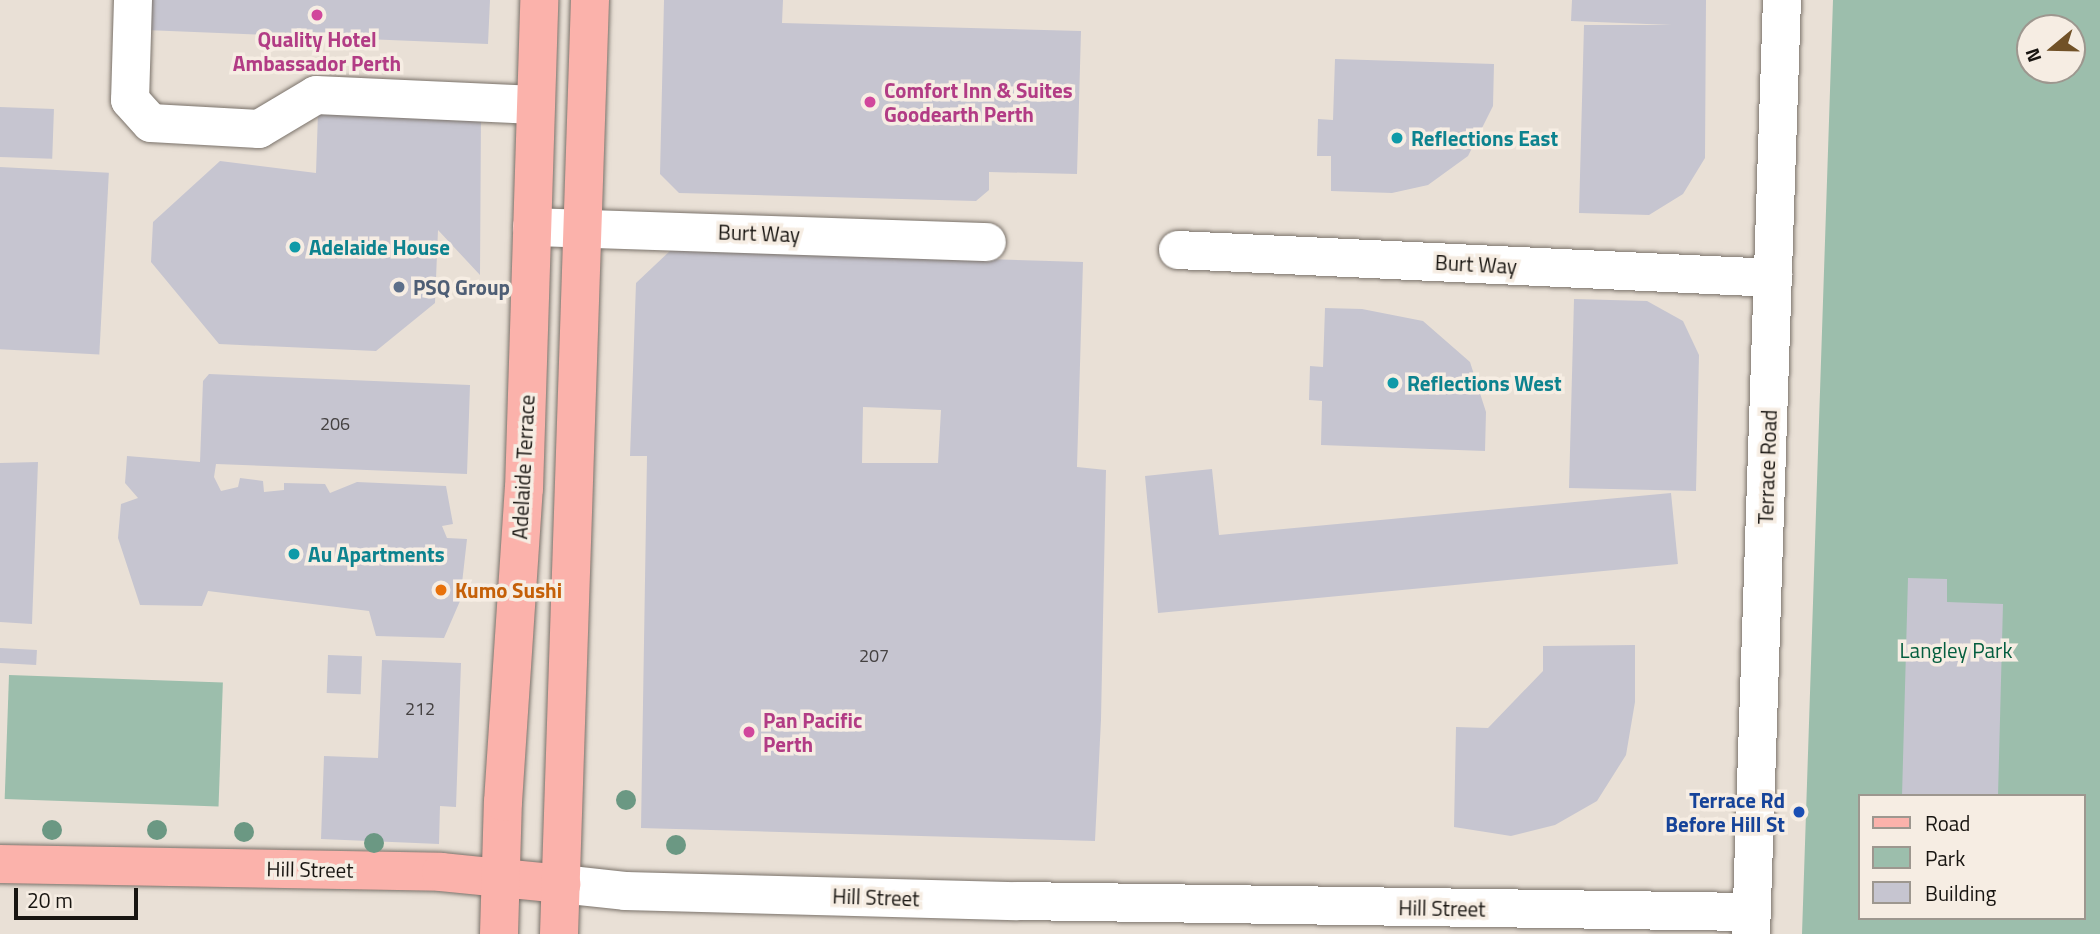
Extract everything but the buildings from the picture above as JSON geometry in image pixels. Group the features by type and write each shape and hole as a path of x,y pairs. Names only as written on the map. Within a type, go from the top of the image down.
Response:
{"main road":[{"name":"Adelaide Terrace","path":"499,934 524,489 539,0"},
{"path":"559,934 590,0"},
{"name":"Hill Street","path":"0,864 441,872 561,884"}],"street":[{"path":"133,0 130,100 151,123 259,129 316,95 536,104"},
{"name":"Terrace Road","path":"1752,923 1782,0"},
{"name":"Burt Way","path":"532,227 987,242"},
{"name":"Burt Way","path":"1178,250 1773,278"},
{"name":"Hill Street","path":"561,884 625,891 1752,923"}],"green space":[{"name":"Langley Park","path":"1833,0 2100,0 2100,934 1802,934"},
{"path":"9,675 223,682 219,806 5,799"}],"place":[{"name":"Quality Hotel Ambassador Perth","path":"317,15"},
{"name":"Comfort Inn & Suites Goodearth Perth","path":"870,102"},
{"name":"Reflections East","path":"1397,138"},
{"name":"Adelaide House","path":"295,247"},
{"name":"PSQ Group","path":"399,287"},
{"name":"Reflections West","path":"1393,383"},
{"name":"Au Apartments","path":"294,554"},
{"name":"Kumo Sushi","path":"441,590"},
{"name":"Pan Pacific Perth","path":"749,732"},
{"name":"Terrace Rd Before Hill St","path":"1799,812"}]}
